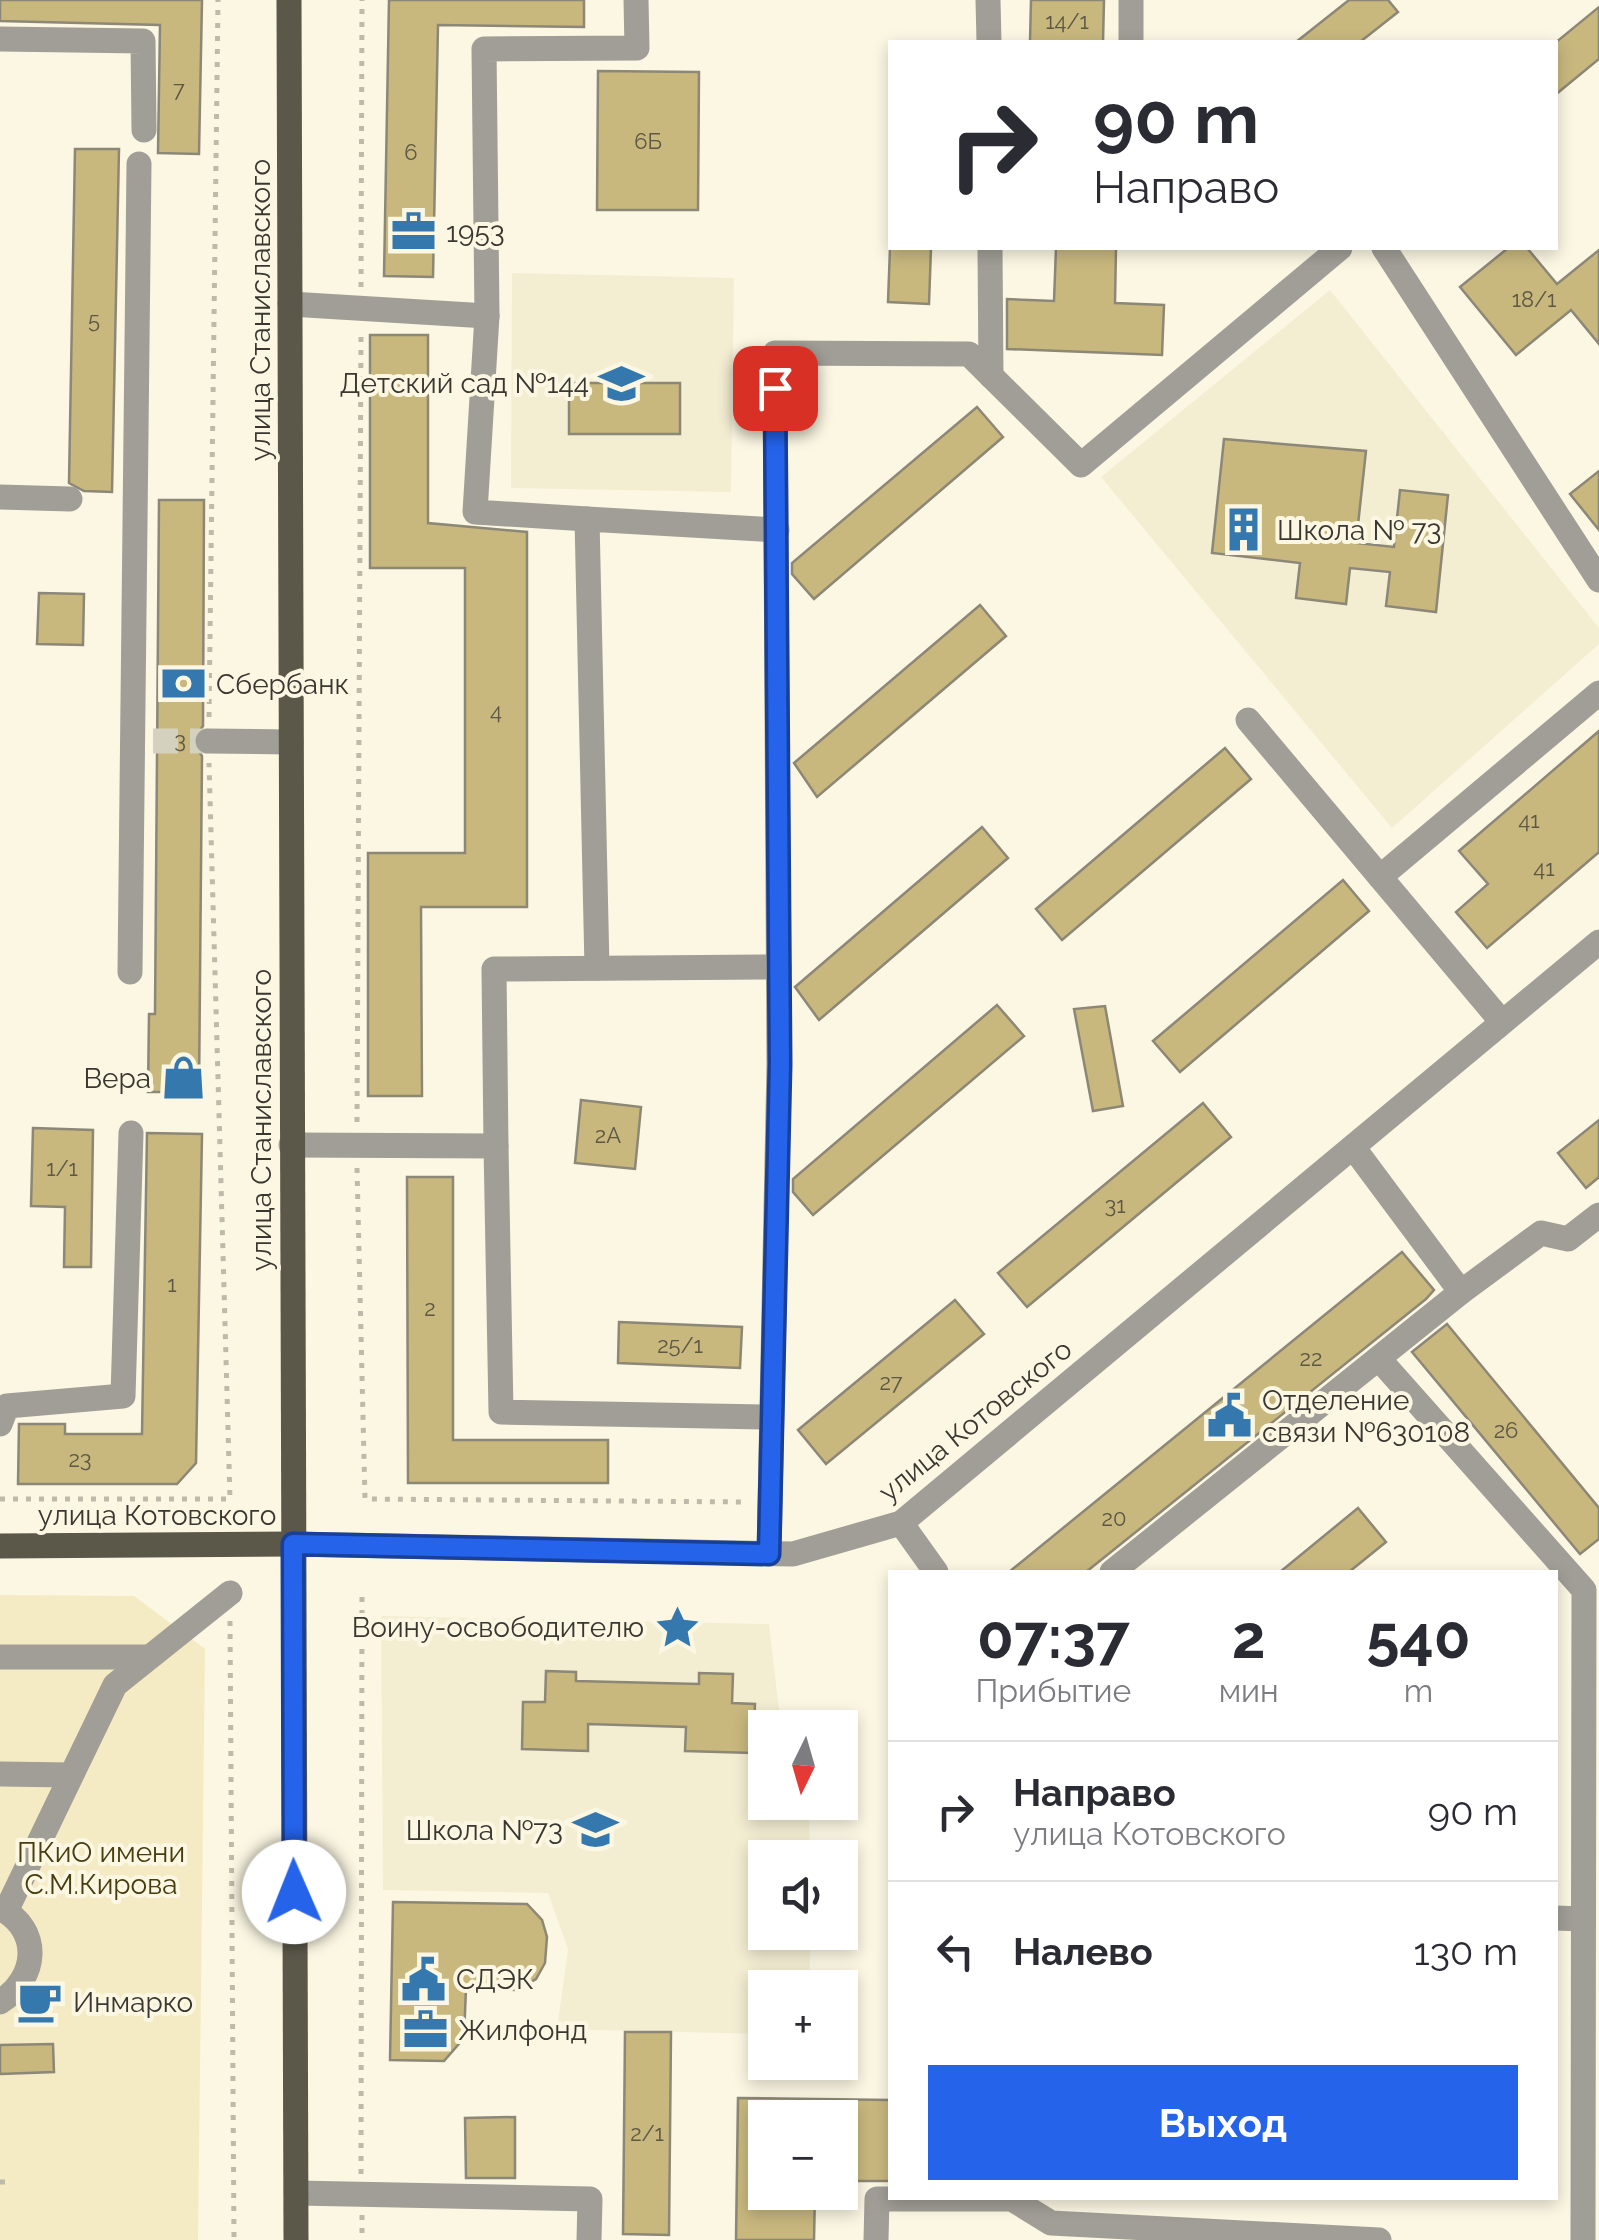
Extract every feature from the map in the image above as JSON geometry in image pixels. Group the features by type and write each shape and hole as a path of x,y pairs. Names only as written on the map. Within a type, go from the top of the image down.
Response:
{"main road":[{"name":"улица Станиславского","path":"289,0 296,2240"},
{"name":"улица Котовского","path":"0,1546 293,1544"}],"street":[{"path":"636,0 637,48 484,49 486,316 475,512 777,530"},
{"path":"988,0 989,40"},
{"path":"1131,0 1131,40"},
{"path":"0,39 144,41 144,130"},
{"path":"130,972 141,741 139,164"},
{"path":"990,250 991,376"},
{"path":"769,1554 768,1417 779,967 775,353 969,354 1081,465 1338,250"},
{"path":"1385,250 1592,552 1599,580"},
{"path":"290,304 486,316"},
{"path":"0,496 70,498"},
{"path":"587,519 597,968"},
{"path":"1380,877 1599,693"},
{"path":"1248,720 1502,1022"},
{"path":"208,741 291,742"},
{"name":"улица Котовского","path":"293,1544 793,1554 902,1523 1599,942"},
{"path":"768,1417 501,1412 494,968 779,967"},
{"path":"0,1424 7,1406 123,1396 131,1133"},
{"path":"291,1145 496,1146"},
{"path":"1352,1147 1462,1292"},
{"path":"1114,1570 1541,1233 1568,1239 1599,1214"},
{"path":"1379,1358 1584,1590 1583,2240"},
{"path":"902,1523 935,1570"},
{"path":"0,2002 15,1992 31,1962 24,1927 3,1909 115,1684 230,1593"},
{"path":"0,1657 149,1657"},
{"path":"0,1774 70,1775"},
{"path":"1558,1918 1583,1919"},
{"path":"297,2193 590,2199 589,2240"},
{"path":"876,2240 878,2199 888,2199"},
{"path":"1014,2200 1051,2224 1380,2240"}],"path":[{"path":"0,1499 230,1499 208,741 218,0"},
{"path":"362,0 357,1145 364,1499 769,1502"},
{"path":"362,1592 362,2240"},
{"path":"230,1593 234,2240"}],"shaded area":[{"name":"Детский сад №144","path":"512,273 734,278 731,492 511,488"},
{"path":"1330,290 1599,628 1599,644 1392,828 1101,477"},
{"name":"Школа №73","path":"381,1616 769,1624 779,1710 748,1710 748,1820 809,1820 810,1840 748,1840 748,1950 810,1950 810,1970 748,1970 748,2034 557,2029 568,1949 548,1893 383,1890"}],"green space":[{"name":"ПКиО имени С.М.Кирова","path":"0,1595 134,1596 205,1649 198,2240 0,2240"}],"building":[{"path":"0,0 202,0 199,154 158,153 160,25 0,21"},
{"path":"389,0 584,0 584,27 438,25 433,277 384,276"},
{"path":"1031,0 1104,0 1103,40 1030,40"},
{"path":"1349,0 1388,0 1398,12 1363,40 1299,40"},
{"path":"1599,7 1599,59 1558,93 1558,41"},
{"path":"598,71 699,72 698,210 597,210"},
{"path":"75,149 119,149 112,492 84,491 69,483"},
{"path":"890,250 931,250 929,304 888,302"},
{"path":"1056,250 1116,250 1115,303 1164,305 1162,355 1007,349 1007,299 1054,301"},
{"path":"1506,250 1529,250 1557,284 1599,250 1599,344 1571,310 1516,355 1460,287"},
{"path":"370,335 428,335 428,523 527,532 527,907 421,907 422,1096 368,1096 368,853 465,853 465,568 370,568"},
{"path":"569,383 680,383 680,434 569,434"},
{"path":"977,407 1003,437 814,599 792,574 792,563"},
{"name":"Школа № 73","path":"1224,439 1366,451 1356,543 1394,547 1400,490 1448,495 1436,612 1386,606 1390,572 1350,568 1346,604 1296,598 1300,563 1212,553"},
{"path":"1599,471 1599,530 1570,494"},
{"path":"159,500 204,500 203,726 192,742 202,756 199,1092 148,1092 149,1014 155,1014"},
{"path":"39,593 84,594 83,645 37,644"},
{"path":"980,605 1006,636 817,797 794,763"},
{"path":"1599,731 1599,852 1487,948 1456,912 1488,884 1459,851"},
{"path":"1225,748 1251,779 1062,940 1036,909"},
{"path":"982,827 1008,858 819,1020 795,987"},
{"path":"1343,880 1369,911 1180,1072 1153,1041"},
{"path":"997,1005 1024,1036 813,1215 793,1192 793,1179"},
{"path":"1105,1006 1123,1106 1093,1111 1074,1009"},
{"path":"581,1100 641,1107 635,1169 575,1163"},
{"path":"1203,1103 1231,1137 1027,1307 998,1273"},
{"path":"1599,1120 1599,1177 1586,1188 1558,1153"},
{"path":"33,1128 93,1130 91,1267 64,1267 65,1207 31,1206"},
{"path":"147,1133 202,1134 196,1463 177,1484 18,1484 19,1424 65,1424 65,1434 142,1434"},
{"path":"407,1177 453,1177 453,1440 608,1440 608,1483 408,1483"},
{"path":"1402,1252 1434,1290 1088,1570 1011,1570"},
{"path":"955,1300 984,1334 826,1464 798,1430"},
{"path":"619,1322 742,1327 740,1368 618,1363"},
{"path":"1447,1324 1599,1508 1599,1539 1580,1554 1412,1352"},
{"path":"1358,1508 1386,1542 1351,1570 1282,1570"},
{"name":"Школа №73","path":"546,1671 576,1672 576,1681 699,1684 699,1673 733,1674 732,1703 755,1704 755,1710 748,1710 748,1753 685,1751 686,1727 588,1724 588,1751 522,1749 523,1702 545,1702"},
{"path":"393,1902 527,1904 542,1920 547,1937 545,1963 536,1979 517,1990 466,1988 464,2038 444,2061 390,2060"},
{"path":"625,2032 671,2032 669,2235 623,2234"},
{"path":"53,2044 54,2072 0,2074 0,2045"},
{"path":"738,2098 888,2100 888,2181 858,2181 858,2100 748,2100 748,2210 815,2210 814,2240 736,2240"},
{"path":"515,2117 515,2178 466,2178 465,2118"}],"tunnel":[{"path":"153,741 208,741"}],"place":[{"name":"1953","path":"413,232"},
{"name":"Детский сад №144","path":"622,383"},
{"name":"Школа № 73","path":"1244,530"},
{"name":"Сбербанк","path":"183,684"},
{"name":"Вера","path":"184,1078"},
{"name":"Отделение связи №630108","path":"1229,1416"},
{"name":"Воину-освободителю","path":"677,1627"},
{"name":"Школа №73","path":"596,1830"},
{"name":"СДЭК","path":"423,1979"},
{"name":"Инмарко","path":"40,2002"},
{"name":"Жилфонд","path":"425,2030"}],"route":[{"path":"294,1892 293,1544 769,1554 768,1417 780,1064 775,388"}]}
